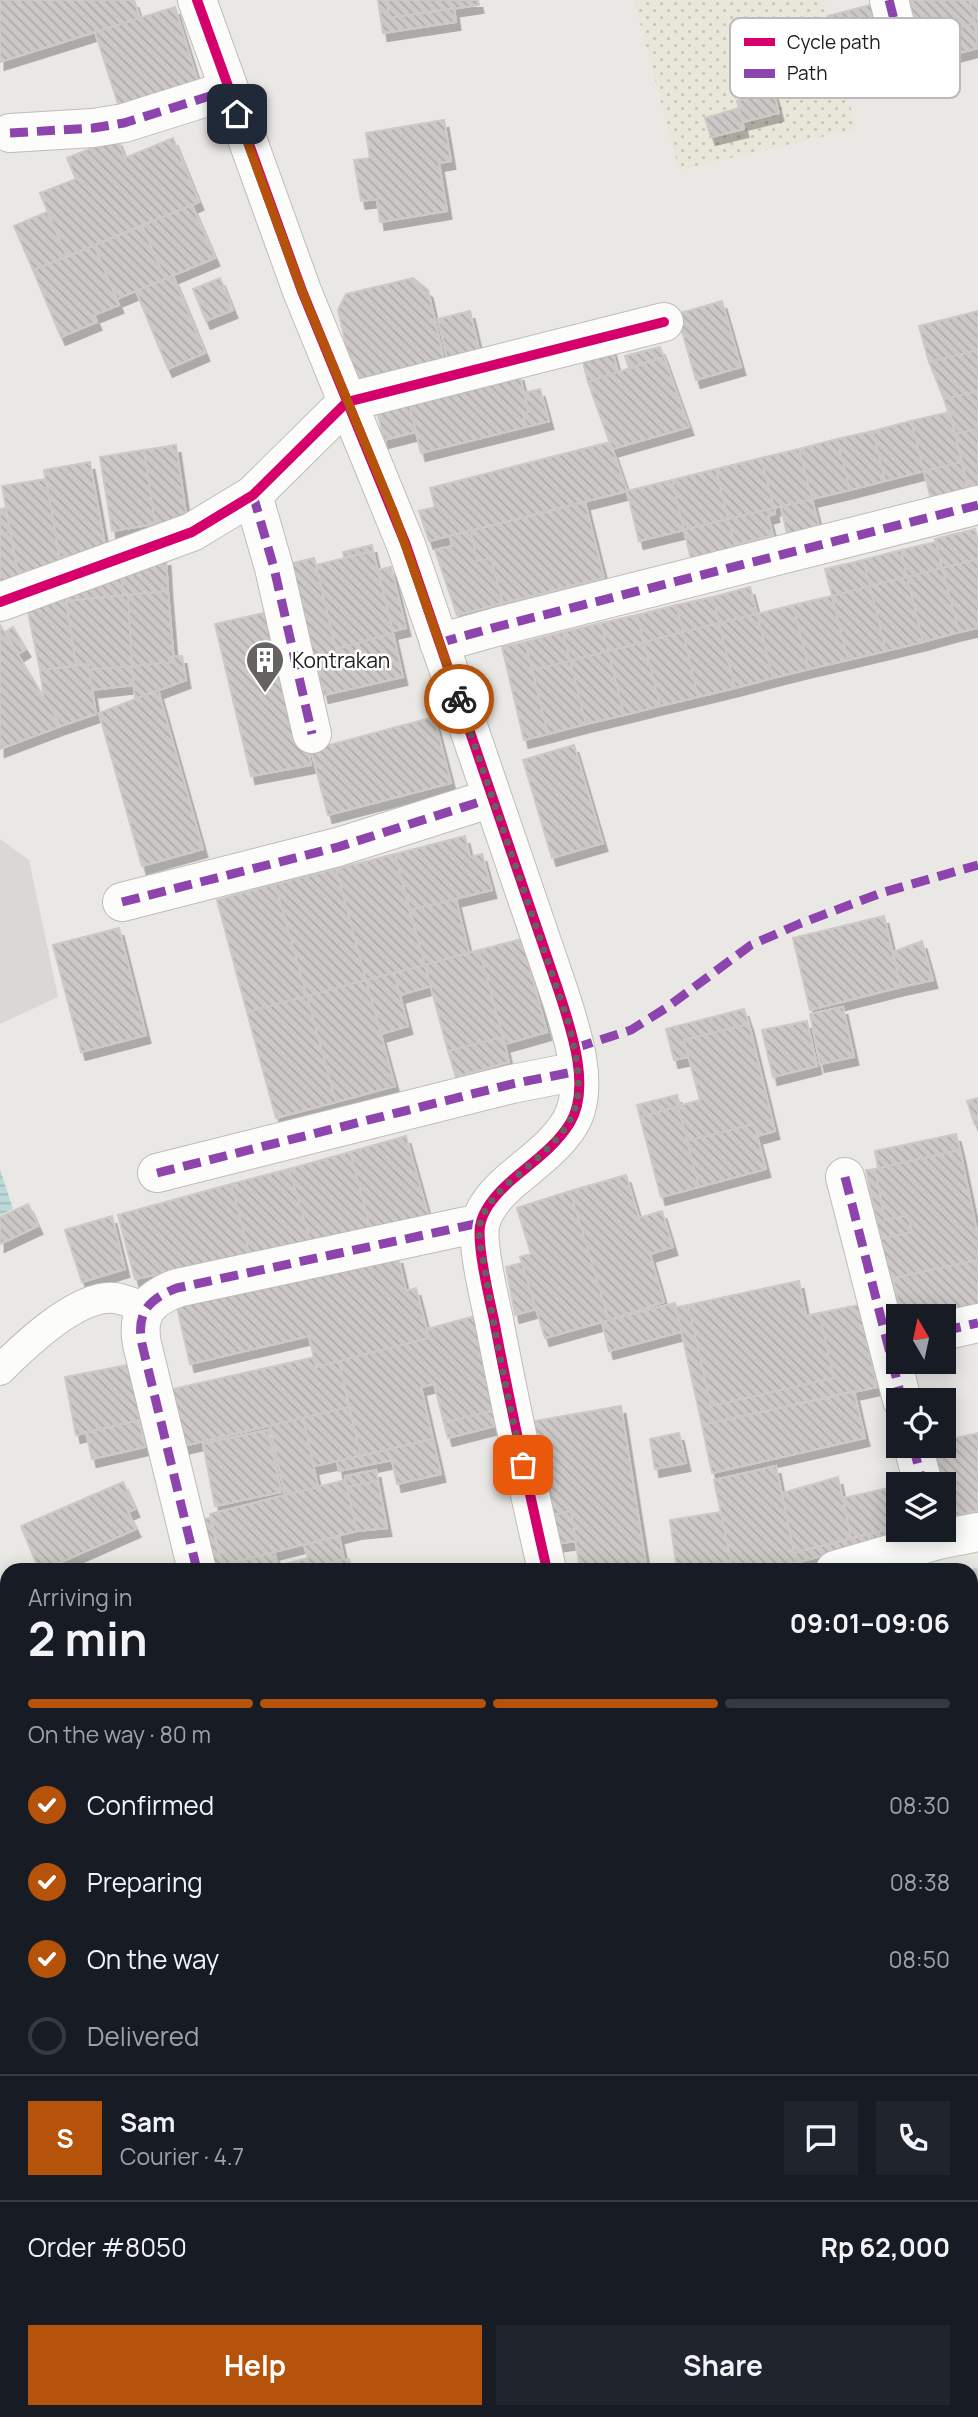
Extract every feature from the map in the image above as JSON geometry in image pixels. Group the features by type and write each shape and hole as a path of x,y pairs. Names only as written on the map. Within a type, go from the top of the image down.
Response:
{"street":[{"path":"198,0 302,291 394,513 575,1048 578,1071 577,1105 570,1122 550,1146 498,1193 480,1223 491,1304 545,1563"},
{"path":"10,133 93,128 124,123 229,90"},
{"path":"0,602 192,532 253,495 347,402 664,322"},
{"path":"253,495 274,568 312,734"},
{"path":"439,643 496,626 978,505"},
{"path":"122,902 338,847 492,797"},
{"path":"158,1173 512,1084 578,1071"},
{"path":"845,1177 886,1321"},
{"path":"195,1563 142,1345 140,1326 146,1308 154,1298 177,1288 480,1223"},
{"path":"956,1328 978,1323"},
{"path":"956,1534 978,1532"},
{"path":"855,1563 917,1542"}],"lane":[{"path":"0,1370 31,1339 63,1316 93,1301 115,1298 146,1308"}],"shaded area":[{"path":"634,0 824,0 828,18 730,18 730,98 848,98 856,129 679,170"},
{"path":"0,839 29,860 58,997 0,1024"}],"water":[{"path":"0,1169 13,1209 0,1215"}],"building":[{"path":"0,0 134,0 140,18 0,62"},
{"path":"378,0 387,0 389,18 454,8 456,22 383,33"},
{"path":"387,0 478,0 479,5 389,18"},
{"path":"897,0 969,0 975,23 960,27 960,18 902,18"},
{"path":"969,0 978,0 978,35 975,23"},
{"path":"882,2 886,18 829,18"},
{"path":"175,7 199,85 120,110 95,32"},
{"path":"975,23 978,48 960,53 960,27"},
{"path":"747,98 775,98 779,113 743,122 737,101"},
{"path":"739,108 744,129 711,137 705,118"},
{"path":"444,120 451,161 439,163 447,211 380,222 377,199 361,201 354,160 370,158 366,133"},
{"path":"117,138 125,158 173,138 199,202 67,257 40,193 76,179 67,158"},
{"path":"192,205 215,258 165,279 142,225"},
{"path":"47,212 67,257 33,270 14,226"},
{"path":"142,225 165,279 117,299 94,245"},
{"path":"94,245 119,305 94,315 97,322 61,337 33,270"},
{"path":"173,276 205,353 168,369 136,291"},
{"path":"220,278 233,310 206,321 193,289"},
{"path":"413,278 428,290 443,355 436,369 369,386 353,376 338,310 346,294"},
{"path":"722,301 741,367 696,380 677,314"},
{"path":"470,311 481,358 449,366 438,319"},
{"path":"978,311 978,350 929,362 919,326"},
{"path":"611,346 618,372 588,382 581,354"},
{"path":"660,347 664,357 629,368 625,356"},
{"path":"978,350 978,391 944,399 929,362"},
{"path":"664,357 689,427 612,449 588,382"},
{"path":"519,373 529,412 523,413 526,427 421,453 408,398"},
{"path":"540,389 549,421 526,427 523,413 529,412 524,393"},
{"path":"978,391 978,429 955,434 944,399"},
{"path":"408,398 416,432 384,440 376,406"},
{"path":"950,412 962,462 924,471 911,421"},
{"path":"911,421 924,471 885,481 873,431"},
{"path":"978,429 978,485 967,487 955,434"},
{"path":"873,431 885,481 850,490 837,439"},
{"path":"837,439 850,490 812,499 799,449"},
{"path":"610,442 627,491 429,541 419,511 435,507 430,488"},
{"path":"176,445 187,520 155,524 144,450"},
{"path":"799,449 812,499 774,508 761,458"},
{"path":"144,450 155,524 112,531 100,457"},
{"path":"761,458 774,508 728,519 716,469"},
{"path":"90,462 106,550 60,558 44,470"},
{"path":"962,462 969,491 931,500 924,471"},
{"path":"716,469 728,519 684,530 672,480"},
{"path":"46,479 61,566 18,573 2,486"},
{"path":"672,480 684,530 639,541 627,491"},
{"path":"812,499 819,526 787,534 781,507"},
{"path":"585,502 604,578 503,603 491,559 477,561 471,531"},
{"path":"6,508 10,532 0,534 0,509"},
{"path":"774,508 775,514 768,516 773,535 735,545 728,519"},
{"path":"728,519 735,547 691,559 684,530"},
{"path":"975,529 978,559 942,568 935,539"},
{"path":"471,531 477,561 491,559 503,603 457,615 435,550 452,546 450,536"},
{"path":"10,532 18,573 61,566 60,558 64,557 66,570 0,588 0,534"},
{"path":"936,542 942,568 907,577 901,550"},
{"path":"372,545 373,551 344,558 343,552"},
{"path":"901,550 907,577 870,586 863,560"},
{"path":"373,551 393,633 336,649 316,565"},
{"path":"166,558 168,591 123,595 121,561"},
{"path":"314,558 338,658 305,665 281,566"},
{"path":"978,559 978,628 959,632 942,568"},
{"path":"863,560 870,586 832,596 825,569"},
{"path":"391,567 406,628 393,631 378,570"},
{"path":"942,568 959,632 923,642 907,577"},
{"path":"121,569 123,595 66,601 64,582"},
{"path":"907,577 923,642 886,651 870,586"},
{"path":"64,582 76,666 40,670 25,598"},
{"path":"870,586 886,651 848,660 832,596"},
{"path":"750,587 757,614 719,623 713,597"},
{"path":"168,591 174,662 132,666 128,595"},
{"path":"128,595 132,666 89,670 88,664 76,666 66,601"},
{"path":"832,596 848,660 809,669 793,605"},
{"path":"713,597 719,623 683,632 676,605"},
{"path":"676,605 683,632 644,642 637,615"},
{"path":"793,605 809,669 773,678 757,614"},
{"name":"Kontrakan","path":"282,609 311,765 251,776 215,624"},
{"path":"757,614 773,678 735,688 719,623"},
{"path":"637,615 644,642 608,651 601,623"},
{"path":"601,623 608,651 570,661 563,632"},
{"path":"719,623 735,688 698,697 683,632"},
{"path":"0,625 61,726 0,749"},
{"path":"13,627 26,649 18,654 5,632"},
{"path":"563,632 570,661 532,670 525,642"},
{"path":"683,632 698,697 660,706 644,642"},
{"path":"393,633 403,677 324,695 316,663 338,658 336,649"},
{"path":"525,642 548,734 524,740 502,647"},
{"path":"644,642 660,706 624,715 608,651"},
{"path":"608,651 624,715 586,724 570,661"},
{"path":"173,656 182,656 186,680 135,699 132,666 174,662"},
{"path":"570,661 586,724 548,734 532,670"},
{"path":"88,664 96,714 61,726 44,698 40,670"},
{"path":"132,666 134,685 92,690 89,670"},
{"path":"158,690 203,849 142,866 99,713"},
{"path":"434,717 451,783 328,815 311,750"},
{"path":"574,745 603,843 552,858 523,760"},
{"path":"465,836 470,857 482,854 492,890 409,910 395,854"},
{"path":"395,854 425,965 366,980 336,869"},
{"path":"336,869 366,980 307,996 275,884"},
{"path":"275,884 307,996 247,1012 217,900"},
{"path":"456,899 469,953 425,965 409,910"},
{"path":"884,916 901,987 810,1010 793,938"},
{"path":"119,928 146,1035 81,1052 53,945"},
{"path":"522,939 547,1032 505,1044 479,950"},
{"path":"922,941 933,980 901,987 893,952"},
{"path":"479,950 503,1037 448,1051 425,965"},
{"path":"425,965 431,986 400,995 394,973"},
{"path":"394,973 408,1026 381,1034 366,980"},
{"path":"366,980 395,1086 336,1102 307,996"},
{"path":"307,996 336,1102 276,1118 247,1012"},
{"path":"843,1007 854,1057 820,1064 810,1014"},
{"path":"744,1009 749,1024 684,1040 688,1057 674,1060 666,1029"},
{"path":"807,1021 817,1066 773,1077 762,1030"},
{"path":"749,1024 775,1131 757,1136 754,1124 687,1141 678,1106 700,1100 684,1040"},
{"path":"503,1037 509,1062 456,1077 448,1051"},
{"path":"677,1095 680,1106 640,1117 637,1105"},
{"path":"978,1098 978,1124 975,1125 967,1101"},
{"path":"678,1106 699,1187 661,1197 640,1117"},
{"path":"754,1124 766,1169 699,1187 687,1141"},
{"path":"956,1134 960,1150 878,1168 875,1151"},
{"path":"406,1136 429,1218 371,1230 350,1152"},
{"path":"960,1150 978,1236 978,1260 889,1279 880,1239 912,1232 908,1215 885,1220 875,1169"},
{"path":"350,1152 371,1230 311,1243 289,1169"},
{"path":"289,1169 311,1243 250,1255 231,1184"},
{"path":"875,1169 885,1220 908,1215 912,1232 880,1239 866,1170"},
{"path":"626,1175 639,1218 662,1211 673,1247 650,1254 664,1302 609,1320 570,1191"},
{"path":"231,1184 250,1255 135,1279 118,1215"},
{"path":"570,1191 609,1320 545,1338 520,1257 531,1254 517,1208"},
{"path":"28,1204 38,1226 0,1244 0,1217"},
{"path":"112,1216 125,1269 82,1282 65,1230"},
{"path":"398,1256 406,1291 416,1288 429,1338 316,1367 309,1336 190,1364 177,1307"},
{"path":"978,1260 978,1317 956,1317 956,1304 898,1304 893,1278"},
{"path":"522,1263 536,1309 515,1315 506,1267"},
{"path":"799,1281 806,1316 819,1313 834,1378 711,1406 688,1305"},
{"path":"675,1303 681,1332 609,1351 602,1322"},
{"path":"688,1305 711,1406 834,1378 819,1313 859,1305 877,1387 702,1425 676,1307"},
{"path":"475,1316 499,1409 444,1423 434,1384 421,1387 433,1439 361,1456 339,1361 429,1338 427,1329"},
{"path":"315,1357 316,1367 339,1361 349,1407 183,1446 169,1390"},
{"path":"133,1364 144,1419 76,1435 65,1377"},
{"path":"854,1391 865,1438 712,1473 702,1425"},
{"path":"621,1406 646,1563 579,1563 571,1511 550,1516 529,1422"},
{"path":"349,1407 361,1456 314,1466 303,1418"},
{"path":"499,1409 503,1424 448,1438 444,1423"},
{"path":"303,1418 318,1487 285,1495 270,1426"},
{"path":"139,1420 145,1447 92,1459 86,1432"},
{"path":"268,1430 281,1492 215,1506 203,1444"},
{"path":"679,1433 686,1463 655,1469 650,1439"},
{"path":"978,1433 978,1511 956,1516 956,1472 940,1472 936,1458 956,1458 956,1438"},
{"path":"433,1439 441,1474 397,1484 392,1460 339,1471 337,1461"},
{"path":"776,1466 796,1563 732,1563 714,1480"},
{"path":"376,1470 378,1481 347,1487 345,1476"},
{"path":"838,1477 851,1538 794,1553 782,1493"},
{"path":"345,1480 357,1531 222,1563 210,1514"},
{"path":"378,1481 387,1528 357,1531 347,1487"},
{"path":"123,1482 135,1509 128,1512 136,1529 59,1563 36,1563 21,1526"},
{"path":"886,1489 886,1530 851,1538 843,1498"},
{"path":"571,1511 576,1541 555,1544 550,1516"},
{"path":"721,1512 731,1562 676,1563 670,1520"},
{"path":"210,1518 221,1563 209,1563 199,1520"},
{"path":"886,1530 886,1538 796,1563 794,1553"},
{"path":"339,1536 344,1559 329,1563 289,1563 308,1558 304,1545"},
{"path":"274,1552 277,1563 238,1563 238,1561"},
{"path":"349,1559 350,1563 329,1563"}],"marked path":[{"path":"889,0 894,18"},
{"path":"10,133 93,128 124,123 229,90"},
{"path":"253,495 274,568 312,734"},
{"path":"439,643 978,505"},
{"path":"122,902 338,847 492,798"},
{"path":"575,1048 631,1030 666,1008 751,945 881,893 978,865"},
{"path":"157,1173 512,1084 578,1071"},
{"path":"845,1177 899,1388"},
{"path":"195,1563 142,1344 141,1323 152,1302 177,1288 480,1223"},
{"path":"956,1328 978,1323"},
{"path":"916,1458 920,1472"}],"cycle path":[{"path":"197,0 302,291 406,545 573,1038 579,1092 570,1123 551,1146 492,1200 484,1212 480,1226 487,1286 545,1563"},
{"path":"0,602 192,532 253,495 347,402 664,322"}],"way so far":[{"path":"459,699 568,1021 575,1048 579,1083 577,1105 570,1122 542,1154 498,1193 480,1223 491,1304 523,1465"}],"place":[{"name":"Kontrakan","path":"265,694"}],"route":[{"path":"237,114 302,291 394,513 459,699"}]}
